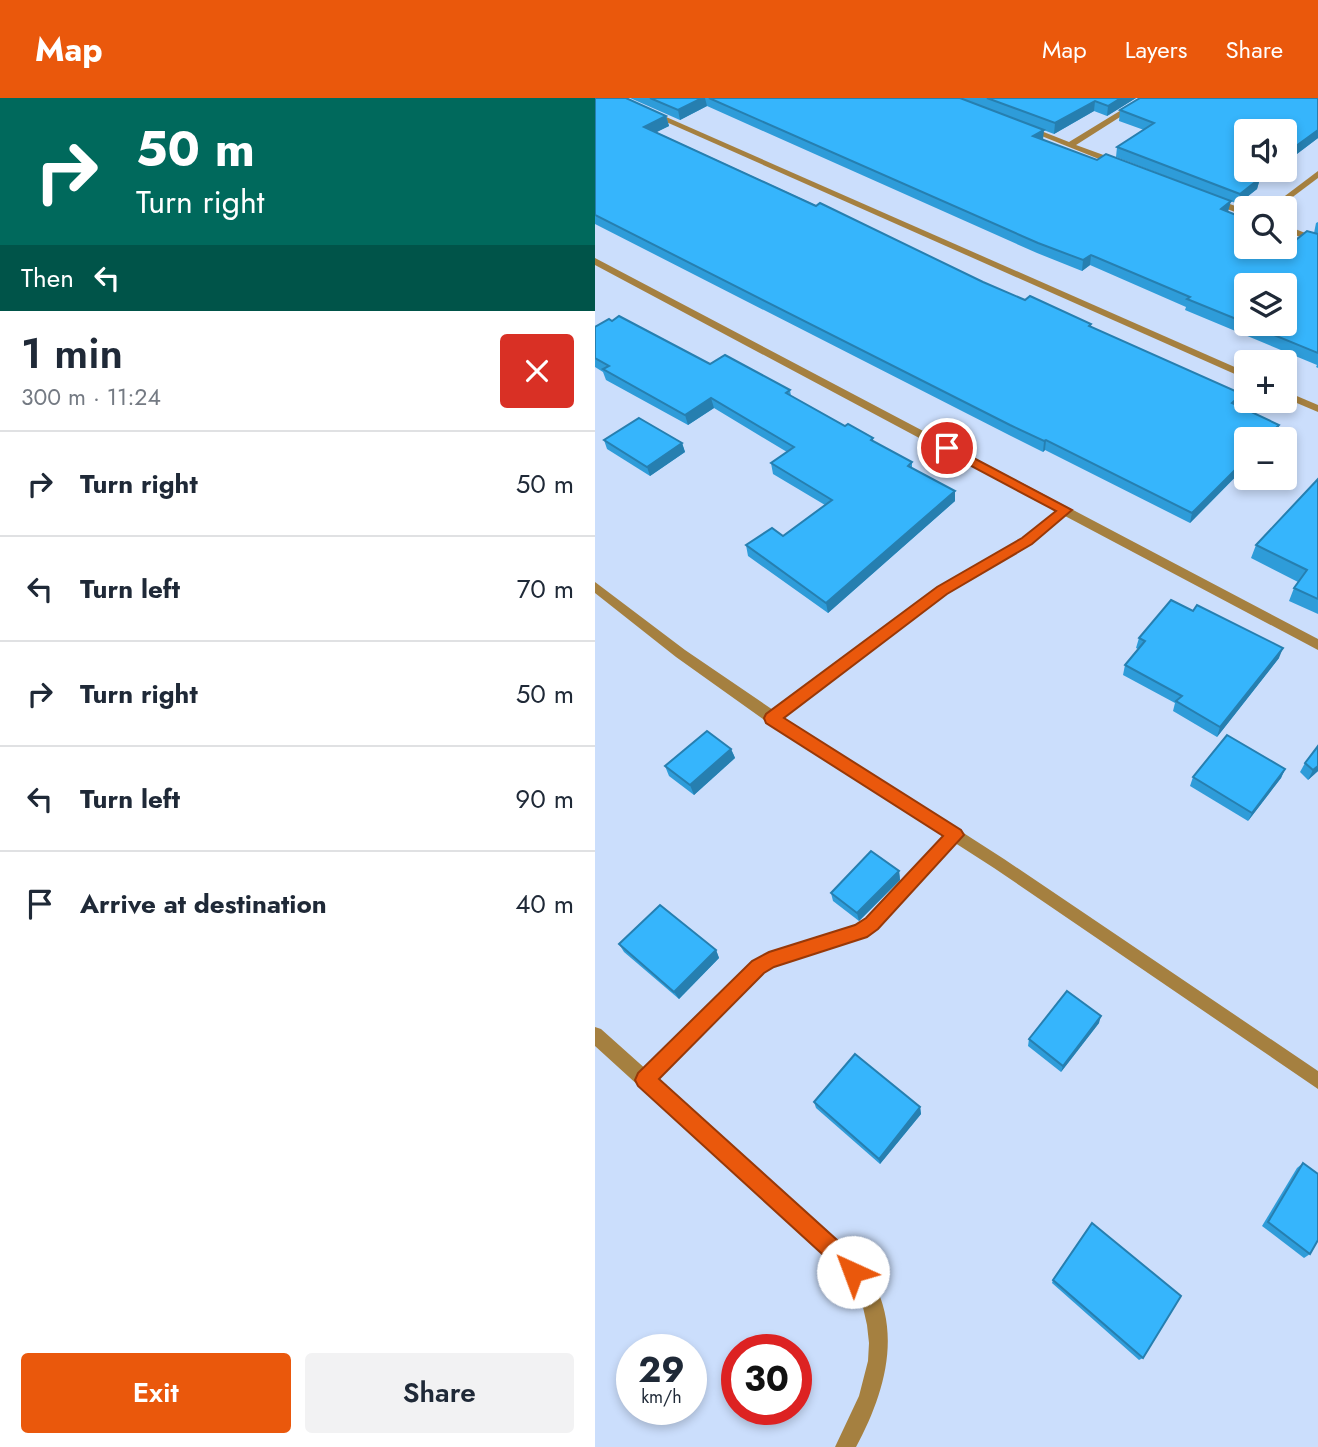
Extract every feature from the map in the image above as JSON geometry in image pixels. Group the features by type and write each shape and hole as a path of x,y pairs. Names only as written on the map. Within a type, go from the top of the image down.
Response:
{"street":[{"path":"616,98 1234,371"},
{"path":"1070,145 1146,98"},
{"path":"1020,126 1133,169"},
{"path":"1289,196 1318,174"},
{"path":"1196,193 1234,208"},
{"path":"1297,233 1318,241"},
{"path":"595,261 1318,645"},
{"path":"1297,399 1318,409"},
{"path":"772,718 942,591 1027,541 1065,510"},
{"path":"595,586 652,635 772,718 955,835 1318,1081"},
{"path":"645,1080 758,967 769,961 860,932 872,924 955,835"},
{"path":"595,1035 840,1256 866,1287 877,1321 879,1354 874,1383 861,1419 845,1447"}],"building":[{"path":"595,98 626,98 666,116 644,127 816,206 820,203 983,282 1025,300 1030,296 1091,324 1089,326 1234,390 1234,413 1253,413 1279,425 1234,427 1234,471 1192,513 1046,440 1010,425 595,215"},
{"path":"650,98 702,98 678,110"},
{"path":"709,98 960,98 1044,130 1033,136 1097,160 1106,154 1231,201 1221,209 1234,214 1234,259 1297,259 1297,239 1307,231 1318,234 1318,353 1276,336 1297,336 1297,273 1234,273 1234,318 1091,255 1083,260 1038,243"},
{"path":"987,98 1121,98 1108,106 1095,101 1055,123"},
{"path":"1140,98 1318,98 1318,130 1297,145 1297,119 1234,119 1234,182 1255,182 1240,194 1117,147 1154,123 1120,110"},
{"path":"619,316 710,364 725,355 790,390 786,393 845,426 848,424 873,438 871,440 912,462 908,466 955,491 826,603 746,545 772,528 783,536 832,500 771,463 794,447 711,398 685,415 603,369 609,366 595,358 595,327"},
{"path":"639,418 682,443 647,467 604,440"},
{"path":"1318,479 1318,599 1294,588 1307,570 1256,545"},
{"path":"1171,600 1193,611 1197,605 1283,648 1220,727 1176,701 1182,696 1125,665 1145,641 1139,638"},
{"path":"707,731 731,749 690,785 665,766"},
{"path":"1227,735 1285,769 1252,813 1193,777"},
{"path":"1318,746 1318,766 1313,770 1305,763"},
{"path":"871,851 899,871 857,913 831,893"},
{"path":"660,905 716,950 674,992 619,944"},
{"path":"1067,991 1101,1016 1063,1066 1029,1039"},
{"path":"855,1054 920,1107 879,1159 814,1102"},
{"path":"1303,1163 1318,1174 1318,1240 1310,1254 1268,1222"},
{"path":"1092,1223 1181,1296 1143,1358 1053,1280"}],"route":[{"path":"853,1272 840,1256 645,1080 758,967 769,961 860,932 872,924 955,835 772,718 942,591 1027,541 1065,510 947,448"}]}
